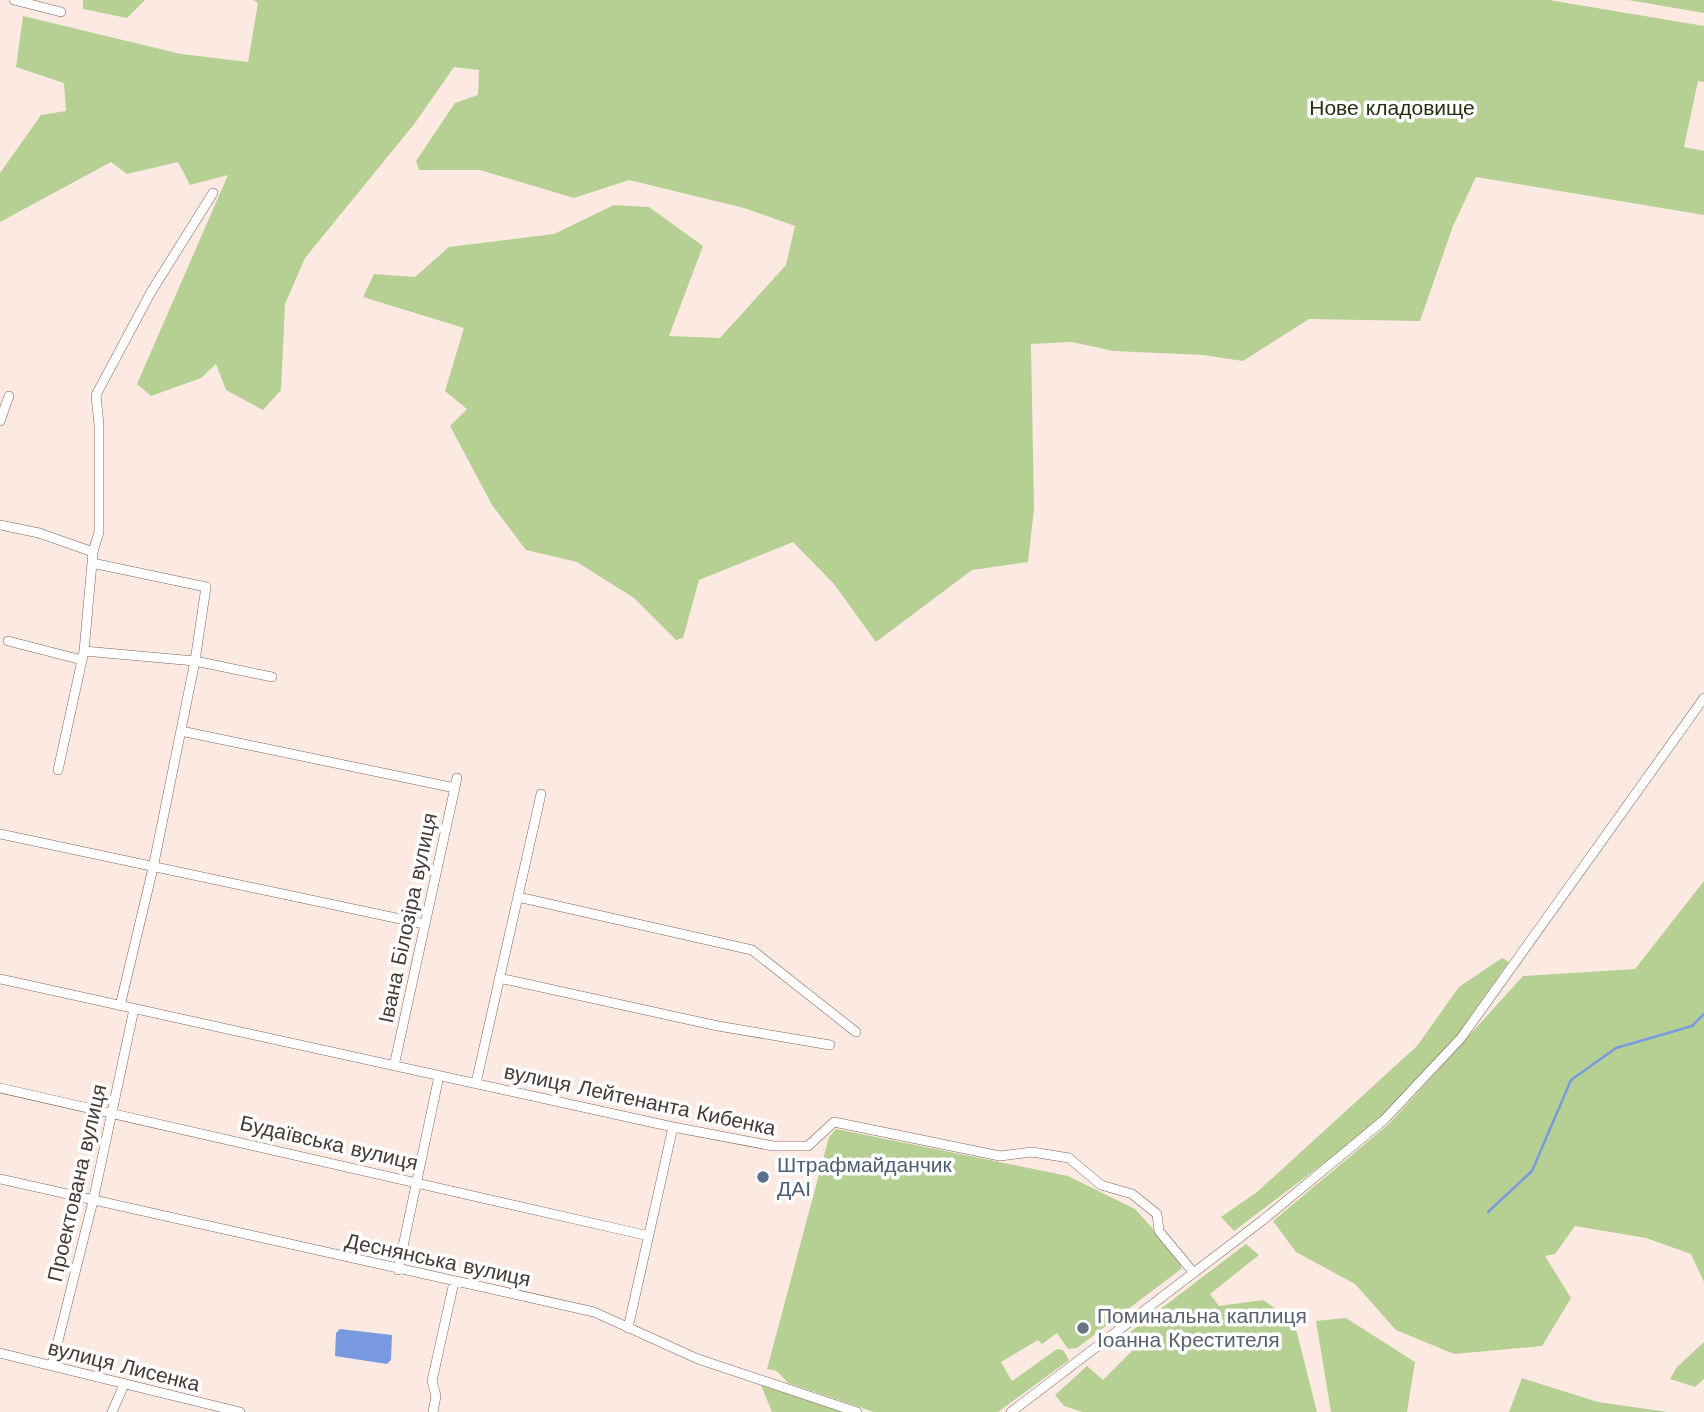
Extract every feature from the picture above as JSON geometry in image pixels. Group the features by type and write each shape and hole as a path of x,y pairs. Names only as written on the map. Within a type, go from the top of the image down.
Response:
{"street":[{"path":"14,0 61,12"},
{"path":"58,770 83,655 93,552 99,532 99,425 96,395 151,292 213,193"},
{"path":"0,421 9,396"},
{"path":"0,525 39,533 93,552"},
{"path":"92,563 206,587 195,661 153,868 120,1006"},
{"path":"8,641 83,655 195,661 272,677"},
{"path":"1011,1412 1384,1120 1461,1038 1704,698"},
{"path":"181,731 455,788"},
{"name":"Івана Білозіра вулиця","path":"394,1066 457,778"},
{"path":"476,1083 541,794"},
{"path":"0,834 424,924"},
{"path":"517,897 752,950 856,1032"},
{"path":"499,978 718,1026 830,1045"},
{"path":"0,979 439,1076 398,1270"},
{"name":"Проектована вулиця","path":"52,1365 93,1201 134,1009"},
{"name":"вулиця Лейтенанта Кибенка","path":"439,1076 673,1127 794,1148 808,1146 834,1122 1000,1156 1032,1152 1069,1158 1101,1185 1132,1194 1157,1214 1159,1231 1193,1272"},
{"name":"Будаївська вулиця","path":"0,1088 649,1236"},
{"path":"628,1328 673,1127"},
{"name":"Деснянська вулиця","path":"0,1179 594,1312 698,1359 857,1412"},
{"path":"433,1412 436,1396 432,1381 454,1282"},
{"name":"вулиця Лисенка","path":"0,1353 240,1412"},
{"path":"112,1412 124,1385"}],"green space":[{"path":"83,0 145,0 127,18 83,9"},
{"name":"Нове кладовище","path":"253,0 1549,0 1704,26 1704,82 1698,81 1684,147 1704,151 1704,215 1476,177 1453,226 1420,321 1309,319 1243,361 1203,355 1113,351 1072,342 1031,344 1034,509 1028,562 972,570 876,642 834,584 793,542 699,580 683,638 676,640 634,598 577,562 526,550 492,505 450,426 467,409 445,391 464,328 363,297 374,274 415,277 449,247 554,234 614,205 649,207 703,246 669,336 720,338 786,265 795,226 744,208 629,180 574,198 480,170 419,170 416,161 455,103 478,95 479,70 454,67 415,123 305,258 285,304 281,390 263,410 226,390 216,364 201,378 151,396 137,384 228,175 190,185 178,162 127,174 111,162 0,222 0,173 41,115 66,111 64,83 16,67 23,16 181,54 248,62 258,3"},
{"path":"1628,0 1704,0 1704,13"},
{"path":"1704,881 1704,1282 1691,1254 1646,1238 1575,1226 1555,1254 1545,1256 1571,1298 1542,1346 1454,1354 1396,1330 1355,1284 1296,1252 1273,1221 1390,1123 1523,976 1635,969"},
{"path":"1502,958 1509,962 1456,1037 1382,1119 1234,1231 1221,1217 1257,1192 1417,1046 1459,987"},
{"path":"836,1129 1068,1176 1135,1209 1180,1259 1181,1269 1077,1348 1068,1349 1057,1333 1042,1344 1038,1340 1001,1362 1012,1381 1057,1349 1063,1350 1069,1360 998,1412 874,1412 788,1383 777,1371 767,1369 829,1137"},
{"path":"1246,1244 1259,1255 1210,1294 1219,1306 1263,1300 1294,1321 1317,1412 1083,1412 1064,1406 1055,1395 1087,1366 1103,1380 1132,1351 1121,1339"},
{"path":"1346,1318 1415,1362 1407,1412 1331,1412 1316,1321"},
{"path":"1704,1342 1704,1379 1695,1387 1670,1379 1677,1367"},
{"path":"1522,1378 1598,1402 1668,1412 1509,1412"},
{"path":"760,1383 851,1412 772,1412"}],"water":[{"path":"340,1329 392,1335 391,1360 387,1364 335,1356 336,1333"}],"waterway":[{"path":"1488,1212 1532,1171 1571,1080 1616,1048 1692,1026 1704,1014"}],"place":[{"name":"Штрафмайданчик ДАІ","path":"763,1177"},
{"name":"Поминальна каплиця Іоанна Крестителя","path":"1083,1328"}]}
